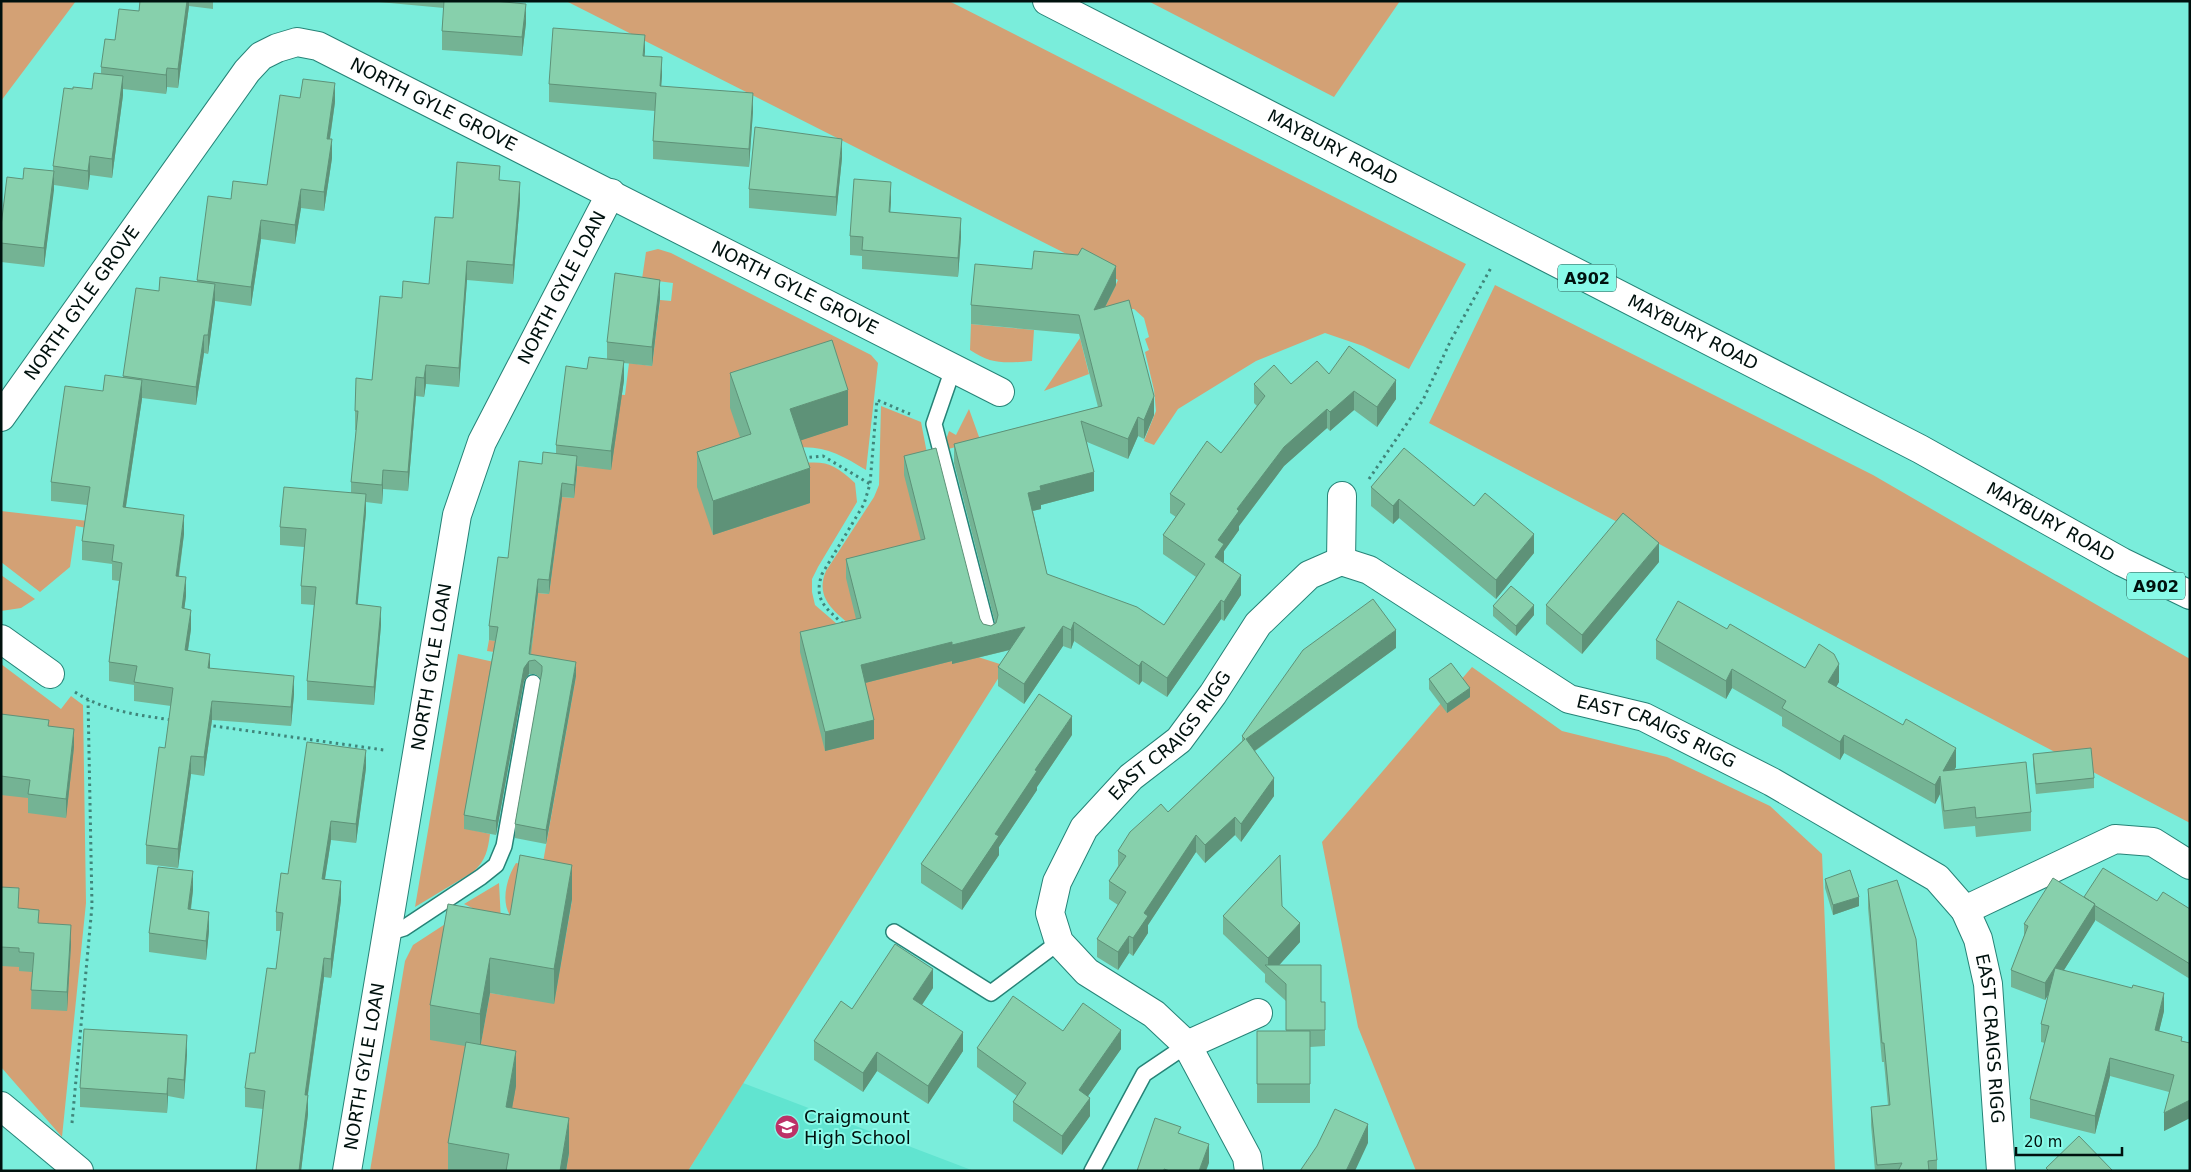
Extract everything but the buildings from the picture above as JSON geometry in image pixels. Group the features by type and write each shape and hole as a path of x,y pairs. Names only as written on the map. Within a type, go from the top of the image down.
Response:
{"street":[{"name":"MAYBURY ROAD","path":"1047,1 1920,449 2122,562 2190,596"},
{"name":"NORTH GYLE GROVE","path":"1,417 247,71 262,56 277,48 297,42 318,46 1000,392"},
{"name":"NORTH GYLE LOAN","path":"347,1171 457,515 482,442 611,194"},
{"path":"1341,561 1342,496"},
{"name":"EAST CRAIGS RIGG","path":"1249,1171 1247,1157 1188,1045 1154,1014 1087,972 1059,942 1050,913 1057,882 1084,828 1132,777 1179,740 1214,694 1258,624 1309,575 1341,561 1369,570 1569,699 1644,717 1772,782 1937,878 1965,910 1978,939 1988,984 2001,1171"},
{"name":"MAYBURY ROAD","path":"2122,562 2190,611"},
{"path":"1,639 50,674"},
{"path":"1965,910 2115,839 2153,842 2190,866"},
{"path":"1188,1045 1258,1013"},
{"path":"1,1106 74,1166"}],"lane":[{"path":"953,369 934,424 989,636"},
{"path":"388,933 404,928 433,910 496,865 504,846 533,683"},
{"path":"894,932 991,993 1059,942"},
{"path":"1092,1171 1144,1074 1188,1045"}],"path":[{"path":"1342,496 1367,482 1423,400 1451,340 1508,237"},
{"path":"850,630 826,608 818,595 818,586 822,574 864,504 870,484 877,400 934,424"},
{"path":"801,458 823,456 870,484"},
{"path":"50,674 88,700 126,713 174,720"},
{"path":"74,1166 92,906 88,700"},
{"path":"202,724 417,755"}],"shaded area":[{"path":"1,1 76,1 1,101"},
{"path":"566,1 949,1 1466,264 1409,369 1363,346 1325,333 1256,361 1178,409 1154,445 1144,441 1156,411 1154,390 1145,352 1149,350 1145,339 1149,337 1144,318 1134,309 1104,309 1118,280"},
{"path":"1148,1 1400,1 1334,97"},
{"path":"658,249 671,253 871,355 878,363 866,470 849,460 823,449 793,448 797,464 823,463 841,471 855,483 857,502 812,579 812,592 815,605 844,630 861,684 860,633 831,606 823,591 823,582 826,571 874,497 879,485 881,406 921,422 930,469 952,663 978,657 1006,666 688,1171 566,1171 569,1153 466,1078 449,1171 370,1171 405,961 413,945 456,917 448,939 480,1048 490,993 554,1003 572,900 511,917 505,897 510,875 516,863 542,868 576,676 576,664 487,651 489,640 532,645 538,593 549,594 562,497 574,498 577,466 611,469 611,394 625,395 629,363 652,366 660,300 671,301 673,283 642,279 646,252"},
{"path":"1495,285 1873,475 2190,659 2190,823 1429,423"},
{"path":"971,324 1034,330 1032,361 999,362 978,355 970,350"},
{"path":"1080,338 1089,374 1044,391"},
{"path":"969,409 983,448 956,447 948,449 946,440 949,431 956,435"},
{"path":"1,511 88,521 87,528 76,526 70,567 40,592 1,562"},
{"path":"1,575 35,599 21,608 1,611"},
{"path":"458,654 494,662 464,828 490,834 484,859 473,872 415,907"},
{"path":"1,664 61,709 71,696 83,705 86,903 62,1137 1,1067"},
{"path":"1472,667 1562,731 1667,757 1770,806 1822,854 1835,1171 1416,1171 1358,1027 1322,842"},
{"path":"499,883 501,922 464,904"},
{"name":"Craigmount High School","path":"743,1083 974,1171 688,1171"}],"place":[{"name":"Craigmount High School","path":"787,1127"}]}
